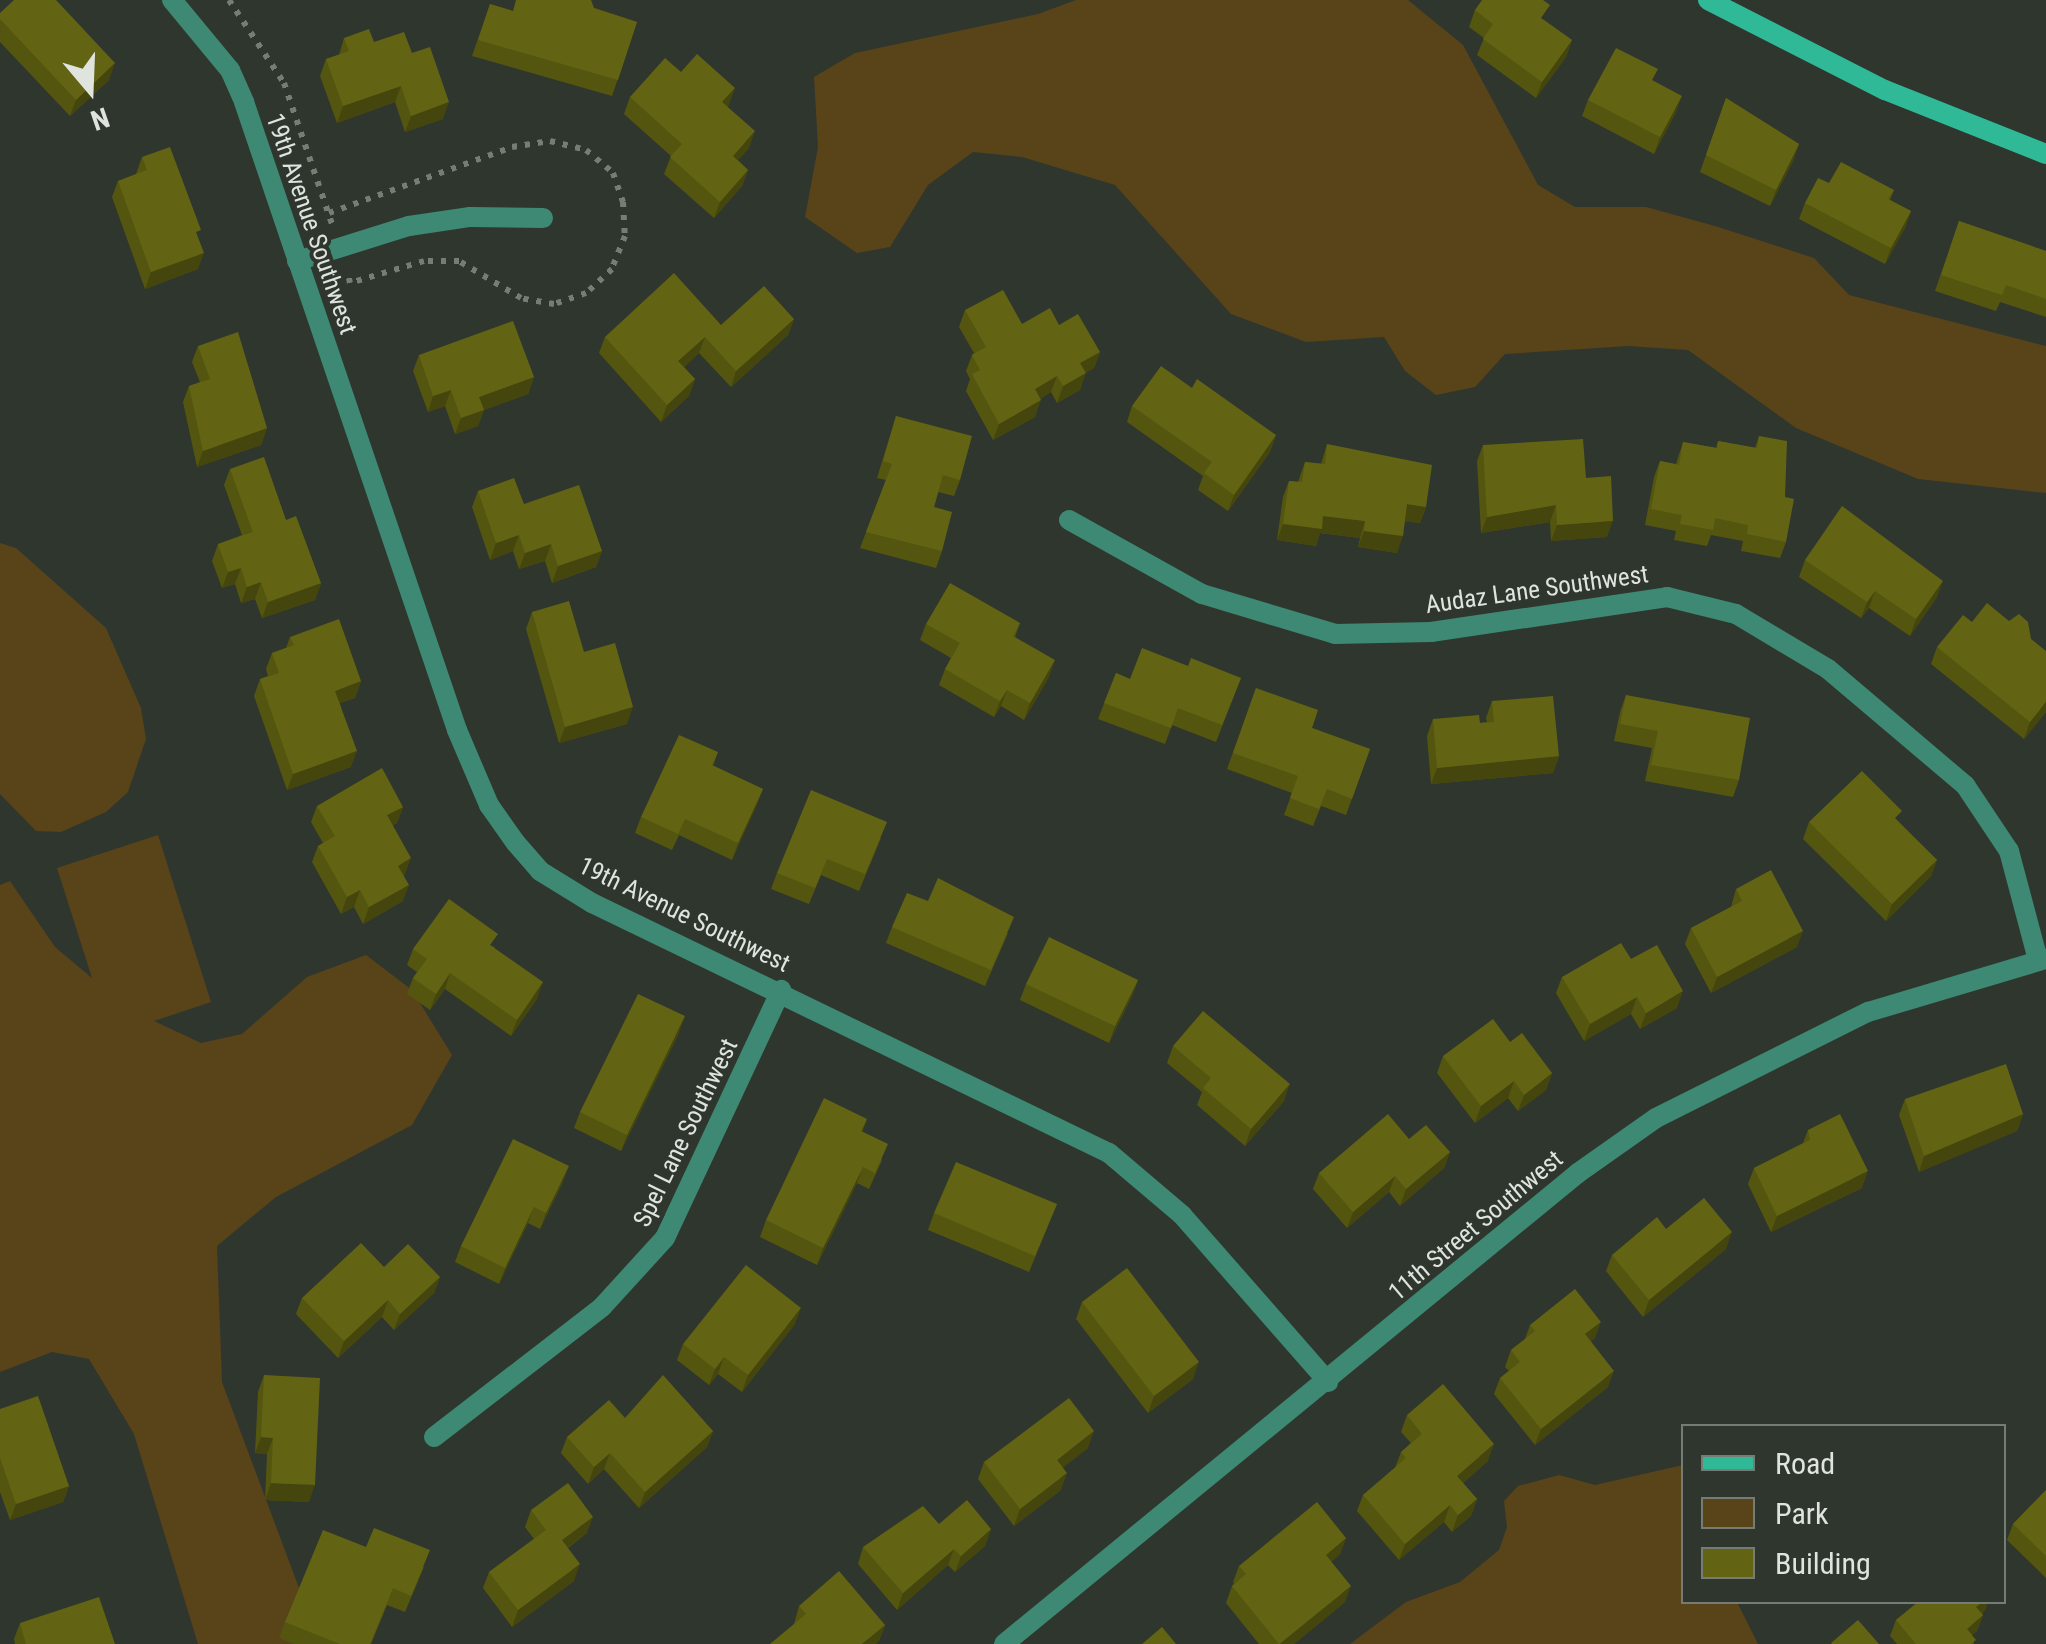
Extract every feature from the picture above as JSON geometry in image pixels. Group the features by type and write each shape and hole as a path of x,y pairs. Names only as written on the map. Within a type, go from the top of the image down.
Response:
{"street":[{"name":"19th Avenue Southwest","path":"172,0 230,70 457,730 489,805 540,871 592,903 1048,1118 1124,1163 1182,1216 1328,1382"},
{"path":"1708,0 1885,90 2046,154"},
{"path":"297,260 410,226 470,217 543,218"},
{"name":"Audaz Lane Southwest","path":"1069,520 1202,594 1335,634 1430,632 1650,598 1736,614 1828,668 1964,785 2009,851 2042,960"},
{"name":"11th Street Southwest","path":"1004,1644 1578,1173 1656,1118 1868,1012 2042,960"},
{"name":"Spel Lane Southwest","path":"434,1438 602,1307 665,1238 781,990"}],"path":[{"path":"229,0 284,83 328,213"}],"green space":[{"path":"1076,0 1408,0 1463,45 1538,185 1575,207 1646,207 1715,226 1814,258 1849,295 2046,346 2046,493 1918,479 1796,428 1688,350 1628,346 1505,354 1475,387 1436,395 1405,371 1384,337 1306,342 1231,314 1115,185 1022,157 973,152 928,185 890,247 857,253 805,217 818,147 814,77 855,53 1038,14"},
{"path":"0,543 16,548 106,628 141,708 146,739 128,792 106,812 61,832 36,831 0,794"},
{"path":"158,835 211,1002 154,1021 201,1043 242,1034 307,977 366,955 412,990 452,1055 412,1125 276,1197 217,1246 222,1382 320,1644 198,1644 134,1434 89,1359 52,1352 0,1372 0,885 10,881 55,947 92,978 57,868"},
{"path":"1681,1465 1681,1604 1738,1604 1758,1644 1350,1644 1406,1602 1460,1582 1499,1550 1507,1527 1504,1501 1518,1486 1559,1475 1595,1485"}],"building":[{"path":"14,0 56,0 115,63 76,100 0,19 0,13"},
{"path":"516,0 591,0 594,8 637,22 618,80 478,40 490,4 513,11"},
{"path":"1482,0 1543,0 1550,5 1541,18 1572,40 1542,82 1483,39 1493,24 1475,10"},
{"path":"369,29 374,42 404,32 412,53 430,47 449,102 411,116 401,86 343,106 326,59 349,51 344,38"},
{"path":"1616,48 1658,69 1652,80 1682,96 1660,137 1588,100"},
{"path":"697,54 735,88 722,102 755,131 733,156 748,170 720,202 670,157 682,144 630,97 665,58 681,72"},
{"path":"1726,98 1799,144 1776,190 1706,155"},
{"path":"170,147 201,230 196,232 204,253 151,272 118,181 147,170 142,157"},
{"path":"1841,162 1894,190 1888,199 1911,211 1891,248 1805,203 1818,178 1829,183"},
{"path":"1959,221 2046,251 2046,299 2006,285 2002,295 1941,275"},
{"path":"674,273 721,325 764,286 794,319 736,371 705,337 678,361 695,379 667,405 605,337"},
{"path":"1003,290 1022,324 1050,308 1059,325 1078,314 1100,352 1080,363 1086,373 1063,386 1057,376 1035,389 1041,400 999,424 972,374 980,370 972,355 986,347 965,310"},
{"path":"513,321 534,377 479,397 484,410 461,418 451,390 433,396 419,355"},
{"path":"238,332 267,428 203,451 189,386 210,379 198,346"},
{"path":"1161,366 1192,388 1197,379 1276,435 1234,495 1204,473 1212,462 1132,406"},
{"path":"896,416 972,436 960,480 943,475 934,507 952,512 942,551 866,532 892,464 883,461"},
{"path":"1759,436 1787,441 1785,497 1794,499 1786,542 1747,534 1748,525 1715,518 1713,530 1680,524 1682,515 1651,509 1660,461 1679,465 1683,442 1717,448 1718,441 1757,448"},
{"path":"1583,439 1586,478 1611,476 1613,521 1557,525 1556,505 1487,517 1483,445"},
{"path":"1327,444 1432,465 1426,507 1407,504 1403,536 1364,531 1365,521 1323,516 1322,529 1283,524 1289,481 1302,482 1305,462 1325,464"},
{"path":"264,457 286,520 296,516 321,583 268,602 261,582 247,587 241,568 228,572 218,544 253,532 230,469"},
{"path":"514,478 524,504 579,485 602,551 558,566 551,544 525,553 519,535 496,543 478,491"},
{"path":"1842,506 1943,581 1916,619 1875,591 1867,602 1805,560"},
{"path":"950,583 1020,623 1013,636 1055,660 1030,703 1007,690 1000,701 945,669 960,643 926,624"},
{"path":"569,601 584,652 615,643 633,707 565,727 532,612"},
{"path":"1987,603 2009,621 2019,614 2028,622 2031,639 2046,651 2046,702 2030,722 1937,647 1963,615 1972,622"},
{"path":"339,619 361,681 335,691 357,751 293,774 260,679 279,673 272,653 294,645 290,637"},
{"path":"1142,648 1188,666 1191,658 1241,678 1222,725 1178,708 1171,728 1104,703 1116,673 1130,679"},
{"path":"1256,688 1318,710 1312,728 1370,749 1352,799 1327,789 1319,809 1290,798 1298,776 1233,753"},
{"path":"1626,695 1750,718 1739,780 1651,765 1658,731 1620,724"},
{"path":"1553,696 1559,756 1437,768 1433,719 1479,715 1480,723 1494,722 1492,701"},
{"path":"679,735 718,752 712,765 763,789 738,843 685,819 678,834 641,817"},
{"path":"382,768 403,807 387,815 411,858 398,866 409,885 369,907 360,890 347,897 318,846 335,836 317,806"},
{"path":"1862,771 1902,811 1895,818 1937,860 1892,904 1809,822"},
{"path":"811,790 887,822 865,874 827,859 815,888 777,873"},
{"path":"1771,870 1803,931 1717,977 1691,928 1742,901 1736,889"},
{"path":"938,878 1014,917 991,970 892,927 907,893 928,901"},
{"path":"449,899 498,934 490,945 543,982 517,1020 450,973 436,994 413,978 427,959 413,949"},
{"path":"1049,937 1138,980 1115,1026 1026,984"},
{"path":"1621,943 1631,959 1657,945 1683,991 1646,1013 1637,997 1590,1024 1562,977"},
{"path":"638,994 685,1016 627,1135 580,1112"},
{"path":"1203,1011 1290,1084 1251,1129 1203,1088 1211,1078 1173,1046"},
{"path":"1493,1019 1510,1042 1522,1033 1552,1073 1524,1095 1514,1081 1481,1106 1443,1056"},
{"path":"2006,1064 2023,1114 1924,1156 1905,1099"},
{"path":"824,1098 867,1119 861,1131 888,1144 875,1173 863,1167 823,1248 766,1220"},
{"path":"1388,1114 1409,1139 1426,1125 1450,1152 1406,1189 1395,1176 1353,1212 1319,1173"},
{"path":"1840,1114 1868,1171 1777,1216 1754,1168 1810,1140 1808,1130"},
{"path":"513,1139 569,1166 546,1213 534,1207 505,1268 461,1246"},
{"path":"956,1162 1057,1204 1035,1256 934,1213"},
{"path":"1704,1198 1732,1232 1649,1300 1612,1255 1657,1217 1666,1229"},
{"path":"361,1243 384,1267 408,1244 440,1277 400,1314 388,1300 344,1341 302,1298"},
{"path":"746,1265 801,1308 748,1375 724,1357 715,1369 683,1344"},
{"path":"1127,1268 1199,1362 1154,1396 1082,1302"},
{"path":"1575,1289 1601,1322 1585,1334 1614,1371 1541,1429 1500,1378 1520,1362 1511,1350 1535,1331 1530,1325"},
{"path":"264,1375 320,1378 315,1485 271,1483 273,1438 261,1437"},
{"path":"663,1375 713,1431 645,1492 610,1453 594,1467 567,1437 609,1400 625,1418"},
{"path":"1443,1384 1494,1444 1457,1476 1477,1499 1458,1515 1450,1505 1405,1544 1363,1495 1406,1458 1401,1452 1422,1434 1407,1415"},
{"path":"38,1396 69,1486 16,1504 0,1458 0,1409"},
{"path":"1069,1398 1094,1431 1057,1460 1067,1473 1020,1509 984,1462"},
{"path":"568,1483 593,1517 562,1540 580,1564 518,1610 489,1572 546,1530 531,1510"},
{"path":"2046,1490 2046,1556 2013,1524"},
{"path":"967,1500 991,1529 961,1556 954,1549 903,1593 863,1547 923,1506 939,1524"},
{"path":"1317,1502 1346,1538 1326,1555 1351,1586 1279,1644 1232,1586 1246,1574 1239,1566"},
{"path":"374,1528 430,1550 411,1596 393,1588 370,1644 340,1644 285,1622 323,1530 366,1547"},
{"path":"839,1571 885,1625 862,1644 770,1644 806,1614 799,1606"},
{"path":"99,1597 115,1644 26,1644 20,1623"},
{"path":"1916,1604 1980,1604 1976,1607 1983,1615 1967,1629 1976,1640 1971,1644 1916,1644 1896,1620"},
{"path":"1858,1620 1879,1644 1831,1643"},
{"path":"1162,1627 1176,1644 1142,1644"}]}
